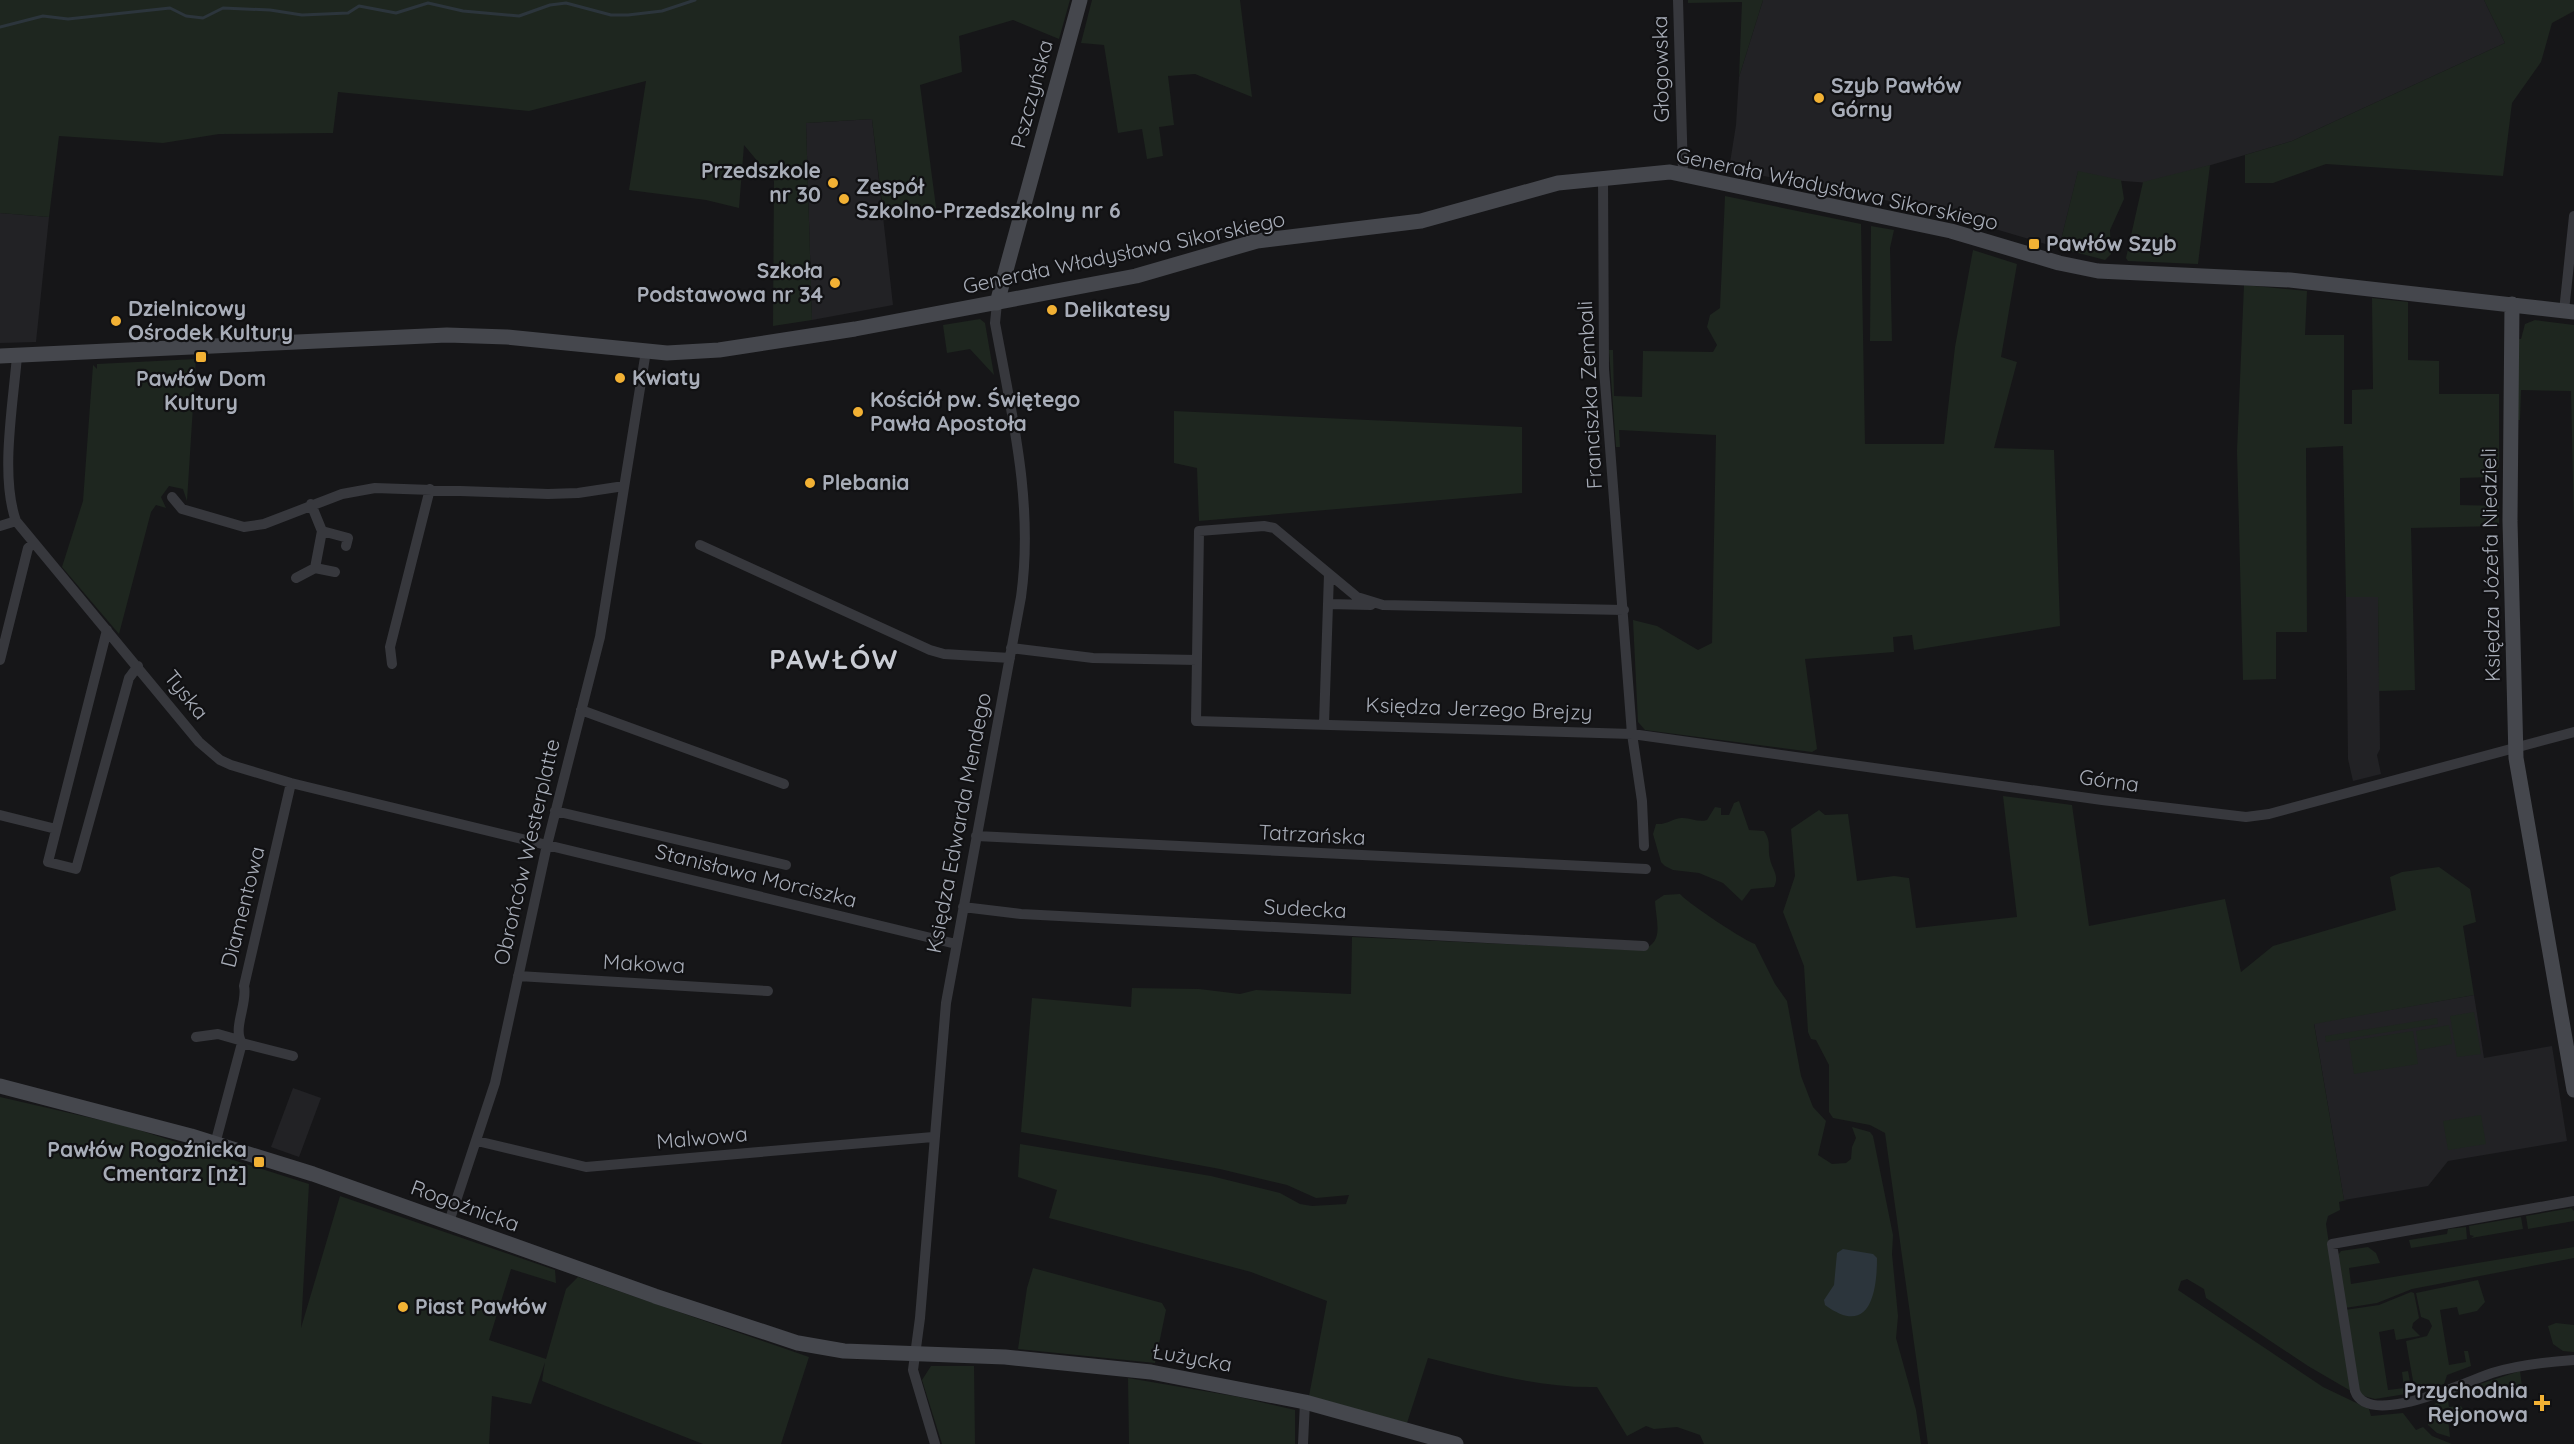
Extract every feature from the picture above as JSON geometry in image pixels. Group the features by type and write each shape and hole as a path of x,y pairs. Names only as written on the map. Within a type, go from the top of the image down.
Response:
{"street":[{"name":"Pszczyńska","path":"997,303 1080,0"},
{"name":"Głogowska","path":"1678,0 1683,173"},
{"name":"Generała Władysława Sikorskiego","path":"0,356 447,335 507,337 646,351 710,352 997,303 1155,272 1257,241 1421,221 1538,188 1603,177 1683,173 1951,231 2059,263 2098,271 2148,275 2242,276 2512,304"},
{"name":"Franciszka Zembali","path":"1603,177 1604,369 1632,734 1642,801 1644,846"},
{"path":"2512,304 2569,312 2574,216"},
{"name":"Księdza Edwarda Mendego","path":"934,1444 914,1378 913,1363 942,1030 1023,577 1026,518 1022,468 995,324 997,303"},
{"name":"Księdza Józefa Niedzieli","path":"2512,304 2510,521 2516,748 2574,1090"},
{"name":"Obrońców Westerplatte","path":"449,1222 495,1083 547,845 607,602 646,351"},
{"name":"Tyska","path":"17,356 6,488 16,521 199,742 211,753 231,765 291,783 547,845"},
{"path":"172,497 182,509 244,527 264,524 342,494 375,488 578,494 624,486"},
{"path":"392,664 390,647 430,489"},
{"path":"311,504 322,531 315,568"},
{"path":"0,526 16,521"},
{"name":"Księdza Jerzego Brejzy","path":"1329,574 1274,528 1264,526 1199,531 1196,721 1632,734"},
{"path":"322,531 348,538 346,546"},
{"path":"0,660 28,548 34,543"},
{"path":"699,545 930,650 944,654 1010,653 1093,658 1197,660"},
{"path":"296,578 315,568 335,572"},
{"path":"1329,574 1358,597 1383,605"},
{"path":"1324,724 1329,574"},
{"path":"1328,604 1624,610"},
{"path":"107,630 48,862 76,869 129,678 138,666"},
{"path":"581,710 784,784"},
{"name":"Górna","path":"1632,734 2102,800 2246,817 2269,814 2574,732"},
{"name":"Diamentowa","path":"215,1144 241,1042 239,1030 247,997 244,986 291,783"},
{"path":"555,811 786,865"},
{"path":"0,815 56,829"},
{"name":"Tatrzańska","path":"976,836 1646,869"},
{"name":"Stanisława Morciszka","path":"547,845 956,944"},
{"name":"Sudecka","path":"963,907 1021,914 1644,946"},
{"name":"Makowa","path":"518,976 768,991"},
{"path":"196,1037 218,1034 293,1056"},
{"name":"Rogoźnicka","path":"0,1086 215,1144 312,1174 647,1293 798,1343 844,1351 915,1354"},
{"name":"Malwowa","path":"477,1141 586,1167 933,1137"},
{"path":"2574,1202 2332,1244 2355,1391 2357,1397 2366,1404 2378,1405 2427,1398 2491,1373 2527,1365 2574,1360"},
{"name":"Łużycka","path":"915,1354 1005,1357 1106,1366 1222,1384 1305,1402 1456,1444"},
{"path":"1303,1444 1305,1402"}],"shaded area":[{"path":"0,0 1070,0 1059,39 1013,20 959,36 962,72 920,85 937,215 884,220 872,119 806,123 812,320 773,326 774,181 744,145 739,208 706,200 629,190 646,81 529,111 338,92 333,133 219,134 163,143 59,136 49,217 0,213"},
{"path":"1092,0 1240,0 1252,97 1195,74 1168,76 1174,125 1159,127 1163,156 1147,159 1142,129 1118,133 1104,45 1081,43"},
{"path":"1688,0 1763,0 1739,77 1742,2 1688,3"},
{"path":"1763,0 2484,0 2505,43 2292,141 2150,183 2110,180 2078,172 2059,248 1924,208 1729,169 1736,125 1739,77"},
{"path":"2484,0 2574,0 2574,11 2552,23 2541,62 2512,103 2503,176 2326,164 2273,183 2245,183 2245,155 2292,141 2505,43"},
{"name":"Zespół Szkolno-Przedszkolny nr 6","path":"872,119 893,305 812,320 806,123"},
{"path":"2210,165 2198,264 2128,261 2126,258 2143,182"},
{"path":"2078,171 2121,180 2124,199 2110,230 2111,254 2105,260 2059,248"},
{"path":"1725,196 1861,224 1865,444 1944,444 1955,347 1973,250 2017,264 2001,357 2017,362 1994,448 2054,450 2060,626 1914,650 1912,635 1893,637 1894,652 1805,659 1817,749 1812,752 1645,730 1638,722 1633,620 1657,626 1698,650 1712,643 1716,435 1619,430 1620,447 1616,447 1609,350 1613,350 1614,396 1642,397 1643,351 1713,352 1717,345 1707,327 1710,315 1720,308"},
{"path":"0,213 49,217 36,342 0,343"},
{"path":"1871,226 1894,230 1890,248 1892,341 1870,341"},
{"path":"2244,285 2307,291 2305,335 2344,335 2344,424 2352,424 2352,390 2373,389 2372,298 2408,302 2408,360 2439,361 2439,394 2499,394 2499,467 2492,477 2460,478 2460,505 2499,506 2499,526 2411,528 2415,690 2379,691 2378,597 2346,597 2343,446 2306,448 2307,632 2276,632 2276,679 2243,680 2237,451"},
{"path":"980,319 985,323 994,375 970,349 947,353 943,325"},
{"path":"2535,320 2574,325 2574,528 2571,391 2521,390 2520,420 2516,420 2516,339 2521,339 2525,324"},
{"path":"196,359 187,501 183,489 169,486 161,497 166,508 156,505 151,512 119,634 62,567 83,501 93,365 97,369 97,364"},
{"path":"1174,411 1522,427 1522,493 1199,521 1197,468 1174,463"},
{"path":"2346,597 2378,597 2380,749 2377,755 2381,774 2353,781 2348,759"},
{"path":"2003,796 2072,805 2089,926 2225,899 2241,972 2273,946 2396,910 2390,877 2402,872 2439,867 2470,889 2476,922 2463,926 2474,995 2314,1024 2344,1200 2347,1200 2339,1202 2340,1210 2328,1216 2326,1224 2351,1391 2308,1366 2206,1298 2204,1289 2187,1279 2181,1281 2178,1290 2323,1387 2369,1409 2371,1416 2403,1413 2416,1430 2423,1427 2432,1436 2452,1444 1928,1444 1885,1133 1870,1125 1833,1118 1829,1112 1829,1065 1816,1040 1811,1039 1808,1032 1804,966 1783,912 1795,876 1791,829 1819,810 1825,815 1848,814 1857,881 1894,876 1909,878 1916,928 2017,917"},
{"path":"1739,801 1749,830 1764,831 1766,835 1776,879 1774,887 1751,889 1742,901 1723,883 1699,873 1673,870 1665,866 1661,862 1653,834 1656,824 1681,818 1707,820 1715,807 1721,808 1721,815 1729,815 1734,803"},
{"path":"1680,894 1716,921 1755,944 1775,984 1787,1001 1801,1076 1813,1107 1826,1121 1818,1155 1832,1164 1846,1163 1851,1159 1852,1147 1856,1138 1852,1127 1870,1132 1873,1136 1893,1235 1892,1254 1898,1316 1896,1338 1916,1410 1921,1444 1704,1444 1700,1435 1677,1427 1654,1429 1646,1426 1627,1436 1597,1387 1533,1382 1428,1358 1407,1423 1309,1396 1327,1301 1251,1272 1049,1218 1057,1190 1018,1177 1020,1144 1211,1176 1280,1193 1300,1204 1312,1206 1346,1204 1349,1195 1316,1198 1287,1185 1220,1169 1021,1132 1032,998 1131,1007 1132,988 1199,989 1240,994 1256,990 1351,994 1352,937 1638,950 1653,943 1656,938 1655,901 1664,895"},
{"path":"2474,995 2484,1058 2552,1046 2567,1141 2448,1161 2428,1186 2344,1200 2314,1023"},
{"path":"2474,1012 2481,1054 2457,1057 2450,1016"},
{"path":"2437,1018 2438,1024 2326,1042 2325,1036"},
{"path":"2449,1025 2452,1044 2419,1050 2416,1031"},
{"path":"2413,1031 2418,1064 2354,1074 2349,1041"},
{"path":"293,1088 321,1098 299,1157 271,1147"},
{"path":"0,1097 126,1126 309,1184 301,1328 340,1196 555,1270 556,1283 511,1269 489,1340 546,1359 566,1289 578,1277 809,1357 781,1444 703,1444 542,1381 545,1362 531,1404 492,1396 489,1444 0,1444"},
{"path":"2481,1115 2486,1144 2448,1150 2443,1121"},
{"path":"2571,1208 2574,1211 2574,1221 2528,1229 2526,1216"},
{"path":"2521,1217 2523,1229 2471,1238 2474,1236 2470,1235 2469,1226"},
{"path":"2466,1227 2467,1239 2411,1248 2409,1240 2447,1234 2448,1229"},
{"path":"2368,1247 2376,1253 2380,1263 2349,1268 2351,1284 2574,1247 2574,1258 2412,1289 2377,1303 2345,1308 2338,1255 2341,1251"},
{"path":"1843,1249 1873,1254 1877,1258 1875,1284 1868,1307 1861,1314 1852,1316 1840,1314 1825,1305 1824,1300 1834,1285 1837,1253"},
{"path":"1033,1268 1162,1303 1166,1310 1155,1363 1018,1349 1027,1288"},
{"path":"2478,1280 2485,1302 2477,1311 2459,1315 2457,1307 2440,1310 2449,1365 2466,1362 2464,1351 2468,1351 2471,1366 2447,1375 2444,1384 2415,1392 2406,1341 2427,1336 2432,1326 2429,1320 2421,1317 2416,1293"},
{"path":"2411,1292 2414,1293 2419,1318 2413,1323 2412,1328 2420,1336 2396,1340 2394,1329 2379,1332 2388,1390 2404,1388 2402,1372 2408,1371 2412,1393 2375,1399 2360,1395 2345,1310 2379,1305"},
{"path":"2556,1323 2574,1325 2574,1352 2563,1351 2553,1344 2548,1326"},
{"path":"931,1366 974,1366 975,1444 942,1444 922,1380"},
{"path":"2520,1371 2523,1395 2518,1398 2517,1389 2448,1400 2449,1407 2461,1406 2463,1409 2457,1417 2448,1419 2450,1437 2437,1433 2428,1425 2430,1409 2443,1396"},
{"path":"1128,1378 1239,1397 1295,1410 1295,1444 1129,1444"}],"waterway":[{"path":"0,27 43,16 68,19 170,8 186,16 203,18 223,8 270,10 302,15 348,13 359,6 396,13 428,3 463,11 519,16 550,5 566,3 611,15 628,15 662,11 695,0"}],"place":[{"name":"Szyb Pawłów Górny","path":"1819,98"},
{"name":"Przedszkole nr 30","path":"833,183"},
{"name":"Zespół Szkolno-Przedszkolny nr 6","path":"844,199"},
{"name":"Pawłów Szyb","path":"2034,244"},
{"name":"Szkoła Podstawowa nr 34","path":"835,283"},
{"name":"Delikatesy","path":"1052,310"},
{"name":"Dzielnicowy Ośrodek Kultury","path":"116,321"},
{"name":"Pawłów Dom Kultury","path":"201,357"},
{"name":"Kwiaty","path":"620,378"},
{"name":"Kościół pw. Świętego Pawła Apostoła","path":"858,412"},
{"name":"Plebania","path":"810,483"},
{"name":"Pawłów Rogoźnicka Cmentarz [nż]","path":"259,1162"},
{"name":"Piast Pawłów","path":"403,1307"},
{"name":"Przychodnia Rejonowa","path":"2542,1403"}],"district":[{"name":"PAWŁÓW","path":"834,660"}]}
